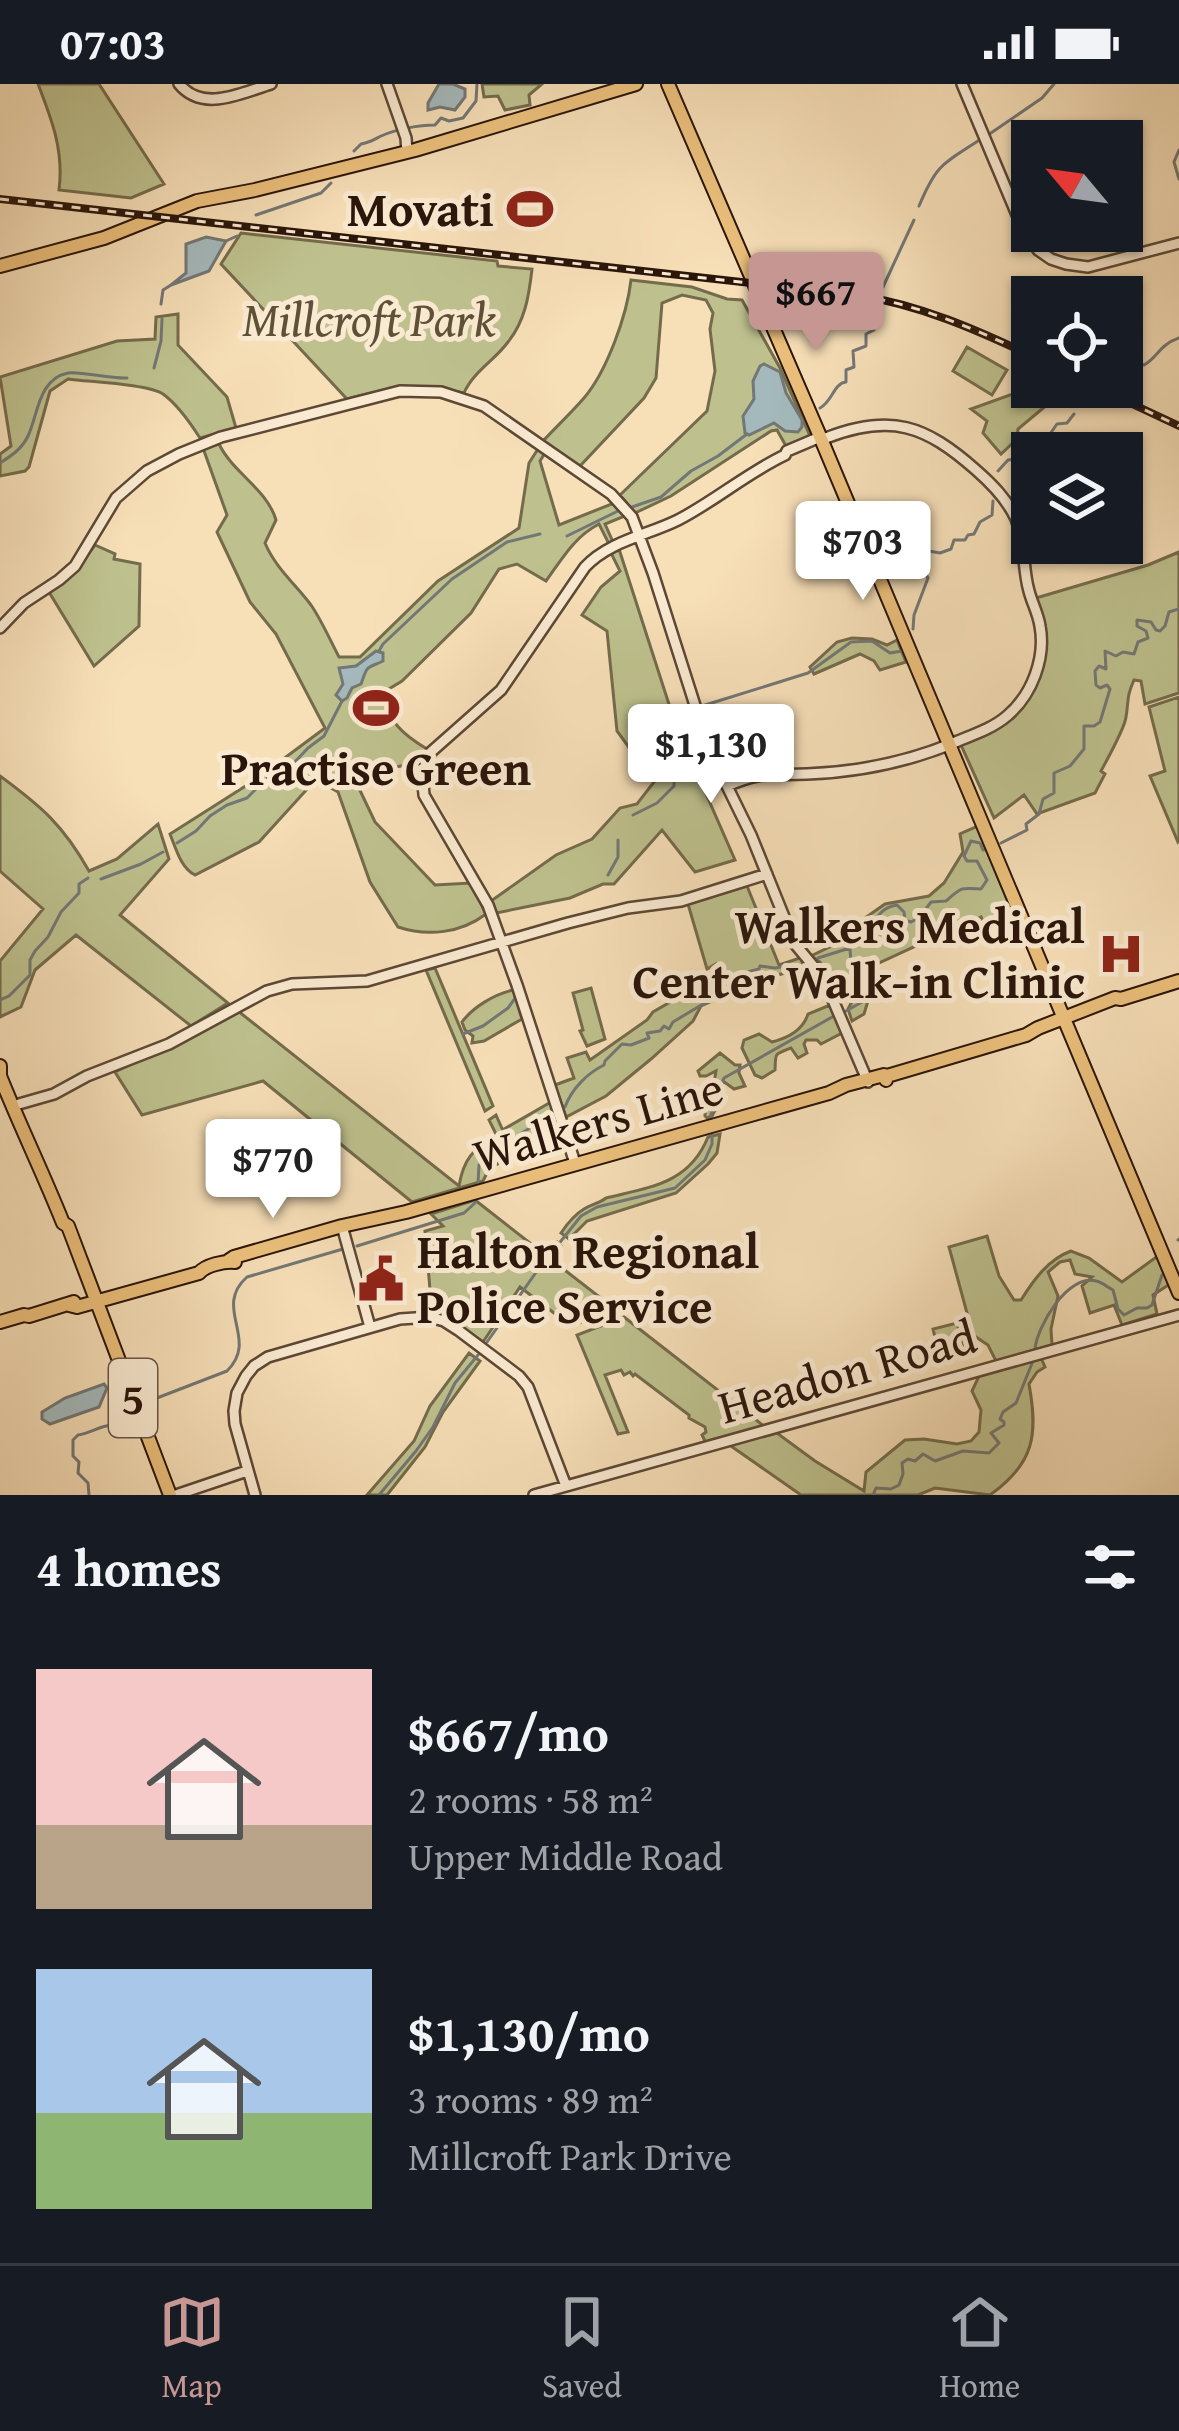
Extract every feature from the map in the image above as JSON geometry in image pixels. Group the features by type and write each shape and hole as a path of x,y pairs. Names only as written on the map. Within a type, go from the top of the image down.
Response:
{"main road":[{"path":"0,266 137,233 220,198 345,165 402,136 616,84"},
{"path":"402,136 636,84"},
{"path":"672,87 1076,1037 1179,1293"},
{"name":"Walkers Line","path":"0,1325 887,1076 1043,1028 1115,998 1179,981"},
{"path":"1060,1000 1073,1008 1091,1010"},
{"path":"1043,1028 1060,1000"},
{"path":"1076,1037 1091,1010"},
{"path":"1043,1028 1076,1037"},
{"name":"5","path":"0,1066 0,1076 33,1141 62,1229 170,1495"},
{"name":"Walkers Line","path":"844,1088 887,1076"},
{"path":"1098,1093 1179,1277"}],"street":[{"path":"179,84 190,95 209,100 271,84"},
{"path":"962,84 1022,229 1038,250 1051,259 1088,267 1179,243"},
{"path":"388,86 402,136"},
{"path":"0,628 75,566 113,501 158,464 221,437 400,391 441,392 484,406 614,496 628,512 727,786 795,944 824,979 867,1081"},
{"path":"574,1163 485,898 426,799 423,767 434,747 501,690 589,562 608,549 686,516 762,466 851,429 900,427 927,433 949,446 993,485 1017,523 1041,630 1041,654 1027,693 991,727 896,764 807,774 764,773 727,786"},
{"path":"15,1106 169,1044 267,991 292,984 367,981 623,909 681,901 766,874"},
{"path":"343,1229 370,1327"},
{"name":"Headon Road","path":"534,1495 1179,1315"},
{"path":"255,1495 234,1411 239,1387 254,1366 276,1354 417,1316 444,1321 528,1387 566,1486"},
{"path":"170,1495 248,1471"}],"green space":[{"path":"38,84 99,84 164,184 131,198 59,190 58,149"},
{"path":"482,84 542,84 529,95 530,105 505,110 498,96 484,97"},
{"name":"Millcroft Park","path":"241,233 497,261 498,266 532,269 528,298 514,334 464,393 405,388 347,399 221,264"},
{"path":"631,280 692,287 742,300 810,436 786,446 777,430 771,431 671,496 635,513 620,495 707,411 715,371 713,313 706,300 682,295 662,303 656,378 644,398 580,466 543,441 584,398 600,373 620,326"},
{"path":"178,314 178,345 227,397 236,428 200,438 163,394 68,379 50,391 29,467 0,476 0,454 11,446 0,377 117,341 155,339 156,317"},
{"path":"967,347 1007,370 992,395 953,371"},
{"path":"1011,395 1011,408 1043,408 1018,432 1011,432 1011,445 1001,454 983,433 987,421 971,409"},
{"path":"219,444 272,509 276,520 265,543 315,611 339,657 360,657 438,581 519,528 529,463 538,449 545,453 540,461 559,525 614,503 625,516 605,524 613,542 609,544 599,524 590,529 546,581 517,564 499,569 471,613 402,681 384,692 397,726 427,749 420,762 356,782 375,822 435,885 471,883 486,914 476,920 444,931 398,927 370,882 338,792 322,783 309,787 259,842 195,875 180,858 170,834 325,728 276,634 250,602 217,532 227,515 203,448"},
{"path":"95,545 115,554 114,559 140,564 139,626 94,666 49,592 75,572"},
{"path":"619,549 675,723 735,860 695,872 662,830 614,884 496,913 491,901 556,855 592,839 620,808 637,804 654,782 617,731 607,631 582,615 601,587 620,571 611,553"},
{"path":"1179,552 1179,693 1145,704 1141,681 1134,680 1125,722 1095,793 1037,814 1024,795 994,818 961,745 1005,723 1035,684 1046,636 1036,598"},
{"path":"852,638 887,645 897,640 906,662 880,670 860,654 814,674 810,667 837,642"},
{"path":"1179,697 1178,842 1150,776 1165,771 1149,707"},
{"path":"0,776 50,818 89,871 117,859 158,824 169,859 120,915 228,1003 191,1026 76,935 35,970 21,1007 0,1017 0,961 43,909 0,871"},
{"path":"978,826 1019,922 988,933 981,917 972,921 971,928 968,922 877,964 864,1014 852,1021 848,1009 854,998 851,990 841,993 811,956 846,939 855,925 885,904 929,896 944,883 963,852 960,834"},
{"path":"747,886 779,965 800,958 807,966 701,1006 693,1021 606,1096 566,1117 555,1085 574,1078 567,1058 586,1052 590,1060 653,1012 714,977 719,968 716,964 707,969 688,904"},
{"path":"435,968 493,1106 485,1111 426,970"},
{"path":"591,988 605,1039 587,1046 573,993"},
{"path":"513,990 522,1019 472,1043 473,1036 462,1022 485,1002"},
{"path":"830,1005 842,1033 821,1044 806,1040 807,1053 798,1058 791,1048 781,1052 775,1070 762,1078 755,1075 742,1048 744,1040 759,1034 772,1042 784,1038 799,1029 808,1014"},
{"path":"238,1011 459,1186 471,1156 498,1138 489,1120 496,1115 504,1133 551,1102 558,1126 493,1167 483,1181 412,1202 263,1081 142,1115 115,1072"},
{"path":"720,1053 740,1065 745,1086 734,1089 723,1081 719,1103 707,1118 706,1101 712,1095 716,1071 700,1076 698,1071"},
{"path":"720,1134 717,1153 676,1193 587,1221 569,1239 561,1233 587,1207 679,1174 708,1137"},
{"path":"475,1200 544,1254 557,1242 561,1246 553,1261 615,1309 571,1326 520,1287 483,1342 432,1313 425,1231 443,1226 431,1214"},
{"path":"987,1236 999,1276 1014,1300 1021,1300 1043,1271 1071,1251 1122,1282 1159,1255 1170,1284 1153,1295 1157,1314 1122,1325 1114,1305 1090,1313 1082,1286 1092,1277 1075,1274 1070,1260 1060,1262 1048,1272 1058,1296 1052,1345 996,1361 988,1345 973,1335 949,1247"},
{"path":"624,1317 765,1427 706,1443 705,1427 635,1374 624,1375 621,1370 605,1375 628,1432 618,1434 577,1335"},
{"path":"957,1323 963,1347 939,1353 933,1329"},
{"path":"469,1353 480,1361 443,1412 425,1447 387,1495 367,1495 414,1441 430,1406"},
{"path":"1041,1358 1045,1367 1029,1384 1030,1446 1016,1471 990,1495 935,1488 918,1495 801,1495 728,1444 777,1433 864,1491 866,1472 905,1440 971,1441 979,1432 981,1410 972,1391 979,1376"}],"shaded area":[{"path":"439,84 465,89 455,110 428,110"},
{"path":"206,237 226,241 209,271 171,285 186,273 186,244"},
{"path":"764,364 780,372 802,420 798,432 785,431 774,423 745,433 743,416 754,399 753,381"},
{"path":"376,651 383,653 383,661 368,668 361,684 342,701 336,695 343,684 339,668 356,666"},
{"path":"104,1384 107,1388 99,1407 50,1424 42,1419 42,1412 65,1398"}],"waterway":[{"path":"354,151 394,131 435,125 441,118 463,118 476,101 477,84"},
{"path":"988,135 1042,98 1054,84"},
{"path":"919,206 942,166 981,139"},
{"path":"1179,150 1174,162 1179,179"},
{"path":"256,215 321,193 331,183"},
{"path":"883,287 914,220"},
{"path":"226,241 237,236"},
{"path":"161,304 163,290 171,285"},
{"path":"820,408 846,382 846,370 854,367 853,351 866,346 866,334 874,330 879,305"},
{"path":"154,368 162,319"},
{"path":"1143,365 1179,338"},
{"path":"0,463 26,441 50,382 68,373 127,378"},
{"path":"998,471 1008,460 1017,459 1021,446 1034,445 1074,414"},
{"path":"632,507 661,497 747,434"},
{"path":"913,629 928,578 920,564 923,556 951,549 954,540 974,534 980,522 992,515 993,501"},
{"path":"567,536 618,511"},
{"path":"379,651 452,579 507,542 540,534"},
{"path":"1001,843 1027,830 1026,824 1039,814 1043,799 1054,793 1054,773 1070,766 1084,749 1084,726 1100,722 1110,689 1096,685 1095,671 1099,666 1106,669 1105,651 1116,656 1134,654 1138,642 1148,638 1137,620 1151,622 1160,631 1169,612 1179,609"},
{"path":"702,706 808,673 851,642 872,641 890,653 902,651"},
{"path":"177,843 210,816 247,798 266,779 290,767 324,736 342,701"},
{"path":"669,721 690,712"},
{"path":"633,815 657,803 674,786 675,761 665,739"},
{"path":"608,875 618,857 618,840"},
{"path":"818,958 850,948 855,935 869,933 879,915 891,906 897,905 911,922 931,902 946,901 961,889 981,889 987,880 977,861 964,856 971,841 986,849"},
{"path":"101,879 163,852"},
{"path":"0,1000 30,975 35,951 79,893 79,884 88,878"},
{"path":"846,1011 862,1002 852,980 850,948"},
{"path":"565,1107 581,1082 622,1044 649,1038 647,1033 664,1026 669,1029 740,974 760,966 801,964"},
{"path":"463,1034 483,1026 516,997"},
{"path":"710,1117 724,1078 834,1016"},
{"path":"478,1183 479,1165 553,1114"},
{"path":"487,1342 581,1216 597,1207 675,1188 705,1160 712,1135"},
{"path":"357,1246 464,1213 476,1202"},
{"path":"144,1403 227,1371 239,1347 234,1300 247,1277 343,1249"},
{"path":"1035,1349 1055,1304 1075,1286 1085,1281 1102,1283 1113,1290 1124,1315 1152,1305 1162,1275"},
{"path":"379,1495 433,1427 455,1383 478,1355"},
{"path":"873,1495 876,1488 899,1485 902,1463 908,1459 915,1461 923,1454 935,1461 963,1451 989,1453 999,1443 991,1433 1004,1425 1003,1412 1016,1403 1033,1361"},
{"path":"89,1495 88,1483 78,1473 79,1462 73,1456 73,1440 112,1425 115,1413 124,1408"}],"railway":[{"path":"0,199 857,295 947,319 1011,346"},
{"path":"1141,408 1179,426"}],"place":[{"name":"Movati","path":"530,209"},
{"name":"Practise Green","path":"376,708"},
{"name":"Walkers Medical Center Walk-in Clinic","path":"1121,954"},
{"name":"Halton Regional Police Service","path":"381,1279"}]}
